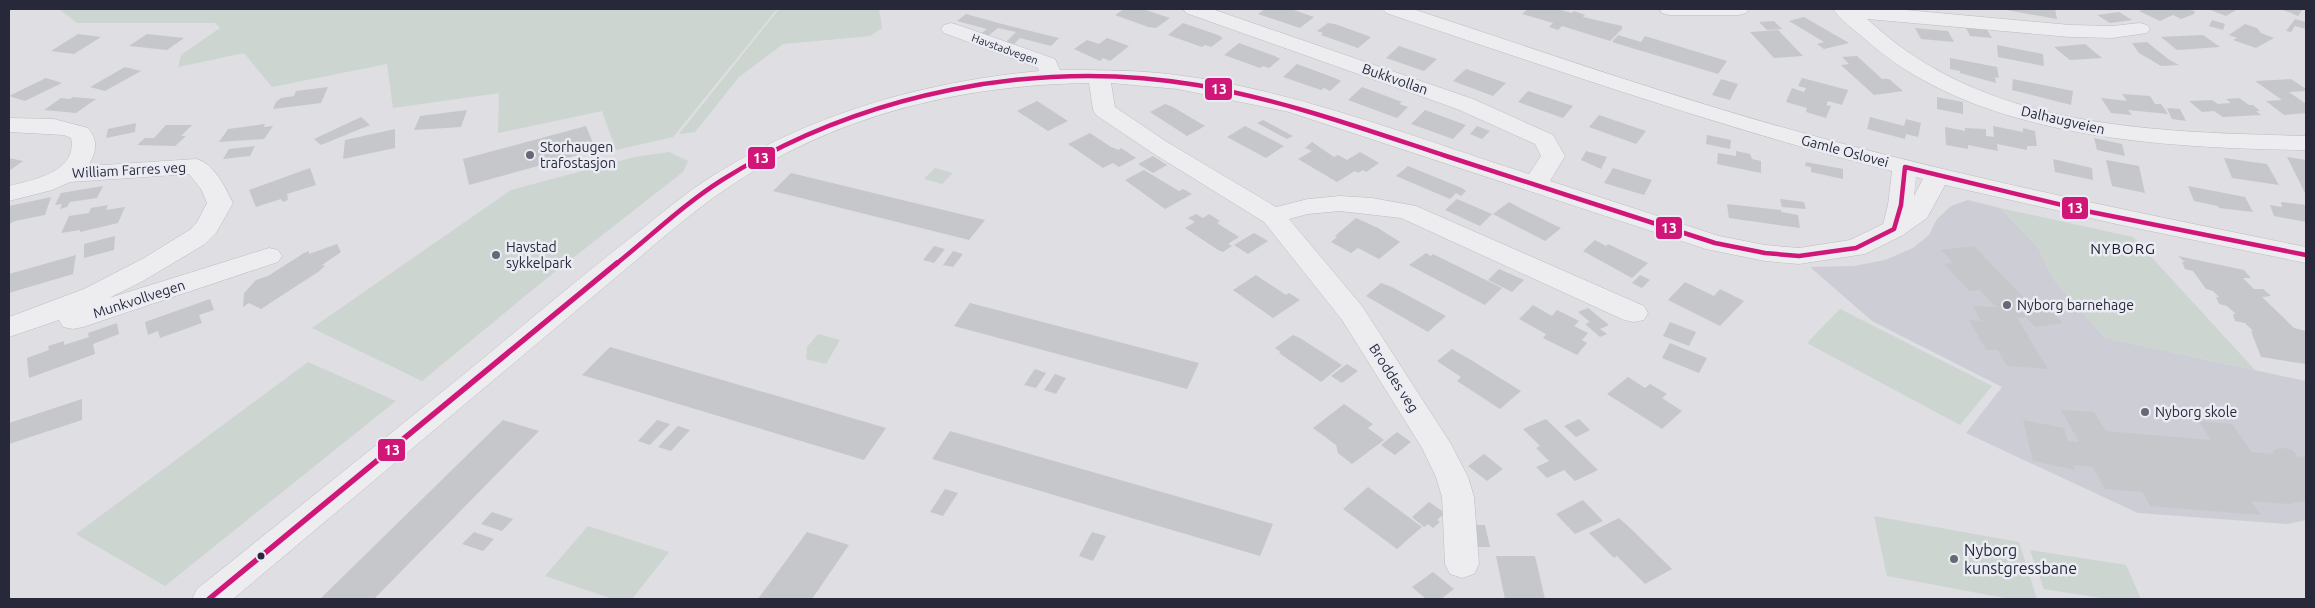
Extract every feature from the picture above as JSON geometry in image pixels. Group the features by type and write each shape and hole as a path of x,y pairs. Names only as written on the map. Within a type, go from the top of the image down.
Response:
{"street":[{"name":"Bukkvollan","path":"1193,9 1465,104 1545,140 1553,156 1535,185"},
{"name":"Gamle Oslovei","path":"1394,9 1719,116 1814,144 1905,168 2091,212 2306,255"},
{"path":"1669,9 1739,9"},
{"name":"Dalhaugveien","path":"1845,11 2070,31 2112,32 2140,29"},
{"name":"Dalhaugveien","path":"1845,11 1874,37 1908,62 1934,77 1972,95 2039,117 2133,134 2306,143"},
{"name":"Havstadvegen","path":"951,29 1047,64 1052,77"},
{"name":"Havstadvegen","path":"209,599 599,276 723,179 795,139 863,112 940,92 991,83 1052,77 1158,80 1210,88 1297,107 1715,243 1765,253 1799,256 1856,248 1894,229 1918,212 1938,175"},
{"name":"Broddes veg","path":"1099,77 1104,110 1159,147 1273,216 1352,313 1436,444 1452,477 1458,497 1462,564"},
{"name":"William Farres veg","path":"9,125 50,126 78,132 84,139 84,152 78,164 66,174"},
{"name":"William Farres veg","path":"9,327 54,313 127,280 158,262 188,243 206,228 220,203 213,187 196,166 66,174"},
{"path":"1894,229 1901,205 1905,168"},
{"path":"9,194 44,184 66,174"},
{"path":"1273,216 1300,206 1329,202 1379,206 1407,211 1634,313"},
{"name":"Munkvollvegen","path":"9,340 269,256"}],"shaded area":[{"path":"59,9 777,9 673,137 616,150 602,111 498,133 499,93 393,108 387,64 272,87 244,53 178,67 181,55 220,28 215,23 77,23"},
{"path":"779,9 879,9 882,28 870,36 783,44 739,77 695,132 679,134"},
{"name":"Havstad sykkelpark","path":"669,152 688,161 683,172 542,282 422,381 312,328 511,190 635,157"},
{"path":"935,168 953,173 942,184 924,179"},
{"path":"1968,200 2000,208 2038,247 2054,280 2105,338 2306,381 2306,520 2287,524 2138,513 1966,433 2002,387 1872,321 1810,267 1854,266 1885,260 1913,248 1929,235 1937,219 1951,206"},
{"path":"2000,208 2133,237 2255,370 2105,338 2054,280 2038,247"},
{"path":"1840,309 1992,386 1960,425 1807,343"},
{"path":"818,334 840,340 826,364 806,359 807,347"},
{"path":"308,362 396,401 165,586 76,534"},
{"name":"Nyborg kunstgressbane","path":"1874,516 2019,542 2037,599 2010,599 1887,576"},
{"path":"588,526 669,552 632,599 613,599 545,576"},
{"path":"2030,550 2126,565 2141,599 2108,599 2044,589"}],"building":[{"path":"1124,9 1143,9 1170,18 1156,28 1148,27 1115,15"},
{"path":"1265,9 1291,9 1314,17 1300,28 1258,14"},
{"path":"1528,9 1557,9 1572,13 1574,11 1585,15 1583,17 1622,26 1622,29 1610,41 1562,26 1558,30 1549,27 1553,23 1522,14"},
{"path":"2055,9 2057,19 2006,10"},
{"path":"2144,9 2184,9 2195,11 2194,14 2181,19 2173,15 2160,21 2139,11"},
{"path":"2208,9 2238,9 2226,16"},
{"path":"2281,9 2303,9 2298,16"},
{"path":"2119,12 2132,20 2110,23 2097,15"},
{"path":"966,14 1059,38 1051,46 1020,38 1014,44 1006,42 1016,32 998,28 988,36 980,34 987,29 957,21"},
{"path":"1804,17 1849,43 1824,49 1817,44 1824,42 1789,21"},
{"path":"2295,19 2306,22 2306,29 2295,26 2291,32 2286,31"},
{"path":"2212,20 2225,24 2223,30 2209,26"},
{"path":"1774,21 1782,29 1767,30 1759,22"},
{"path":"1183,23 1223,38 1211,47 1205,45 1202,47 1168,35"},
{"path":"1328,23 1371,37 1358,48 1321,35 1323,33 1317,31"},
{"path":"2245,24 2257,28 2261,33 2274,38 2256,48 2233,40 2237,38 2229,35"},
{"path":"1915,28 1948,31 1954,42 1921,39"},
{"path":"1966,28 1987,30 1992,38 1970,36"},
{"path":"1778,30 1803,56 1774,58 1750,32"},
{"path":"78,34 101,37 74,54 51,51"},
{"path":"147,34 184,38 167,50 129,46"},
{"path":"1618,35 1641,42 1645,36 1727,61 1718,74 1612,42"},
{"path":"2203,35 2220,47 2177,50 2161,37"},
{"path":"1107,38 1129,46 1110,61 1103,58 1100,61 1074,49 1087,40 1099,44"},
{"path":"2147,42 2168,59 2179,65 2161,66 2139,53 2132,43"},
{"path":"1239,43 1280,59 1269,68 1263,66 1260,68 1224,55"},
{"path":"2085,44 2102,58 2070,60 2054,47"},
{"path":"1997,45 2043,54 2044,66 1998,57"},
{"path":"1399,46 1437,59 1424,71 1386,58"},
{"path":"1857,56 1882,79 1889,79 1903,91 1874,95 1841,65 1849,64 1842,57"},
{"path":"1950,58 1997,67 1999,78 1995,77 1996,83 1950,69"},
{"path":"1297,64 1341,81 1330,91 1324,88 1321,90 1283,77"},
{"path":"125,67 141,71 105,91 90,87"},
{"path":"1466,69 1506,83 1493,96 1453,81"},
{"path":"46,78 62,83 25,101 9,96"},
{"path":"1802,78 1848,90 1842,105 1828,101 1826,105 1831,106 1826,118 1806,112 1807,108 1786,102 1792,88 1804,92 1806,88 1798,86"},
{"path":"1721,79 1738,84 1730,100 1712,95"},
{"path":"2013,79 2073,91 2071,105 2012,90"},
{"path":"2291,79 2306,89 2306,91 2289,92 2306,104 2306,113 2284,115 2266,101 2282,100 2255,81"},
{"path":"328,87 321,103 273,109 276,102 281,98 294,96 296,91"},
{"path":"1362,87 1402,102 1399,104 1408,107 1397,118 1348,100"},
{"path":"1528,91 1573,106 1563,118 1518,102"},
{"path":"2122,94 2150,96 2155,104 2161,104 2168,114 2128,110 2132,115 2111,113 2101,98 2127,101"},
{"path":"73,97 96,99 76,113 44,110 61,98 70,99"},
{"path":"1937,97 1963,102 1963,114 1937,109"},
{"path":"2239,98 2249,105 2253,105 2260,111 2256,111 2261,115 2223,117 2214,111 2202,112 2189,101 2212,100 2218,104 2231,103 2226,99"},
{"path":"1037,101 1068,121 1048,131 1017,111"},
{"path":"1165,104 1205,126 1187,136 1150,112"},
{"path":"2167,108 2180,109 2186,121 2172,119"},
{"path":"467,110 461,127 414,130 420,116"},
{"path":"1425,110 1466,125 1453,139 1411,124"},
{"path":"1599,115 1646,131 1636,144 1589,127"},
{"path":"361,117 370,125 321,145 314,139"},
{"path":"1870,117 1904,126 1906,119 1921,123 1918,137 1906,134 1905,139 1867,129"},
{"path":"1263,120 1293,136 1287,139 1257,123"},
{"path":"136,123 135,132 106,138 108,129"},
{"path":"265,124 264,127 273,126 264,139 219,142 228,129"},
{"path":"166,125 192,125 181,136 186,136 175,146 137,145 145,138 154,138"},
{"name":"Storhaugen trafostasjon","path":"586,126 596,150 469,185 463,159"},
{"path":"1245,126 1284,146 1266,158 1227,137"},
{"path":"1477,126 1490,131 1482,139 1470,134"},
{"path":"1993,126 2023,132 2023,128 2035,131 2037,146 2027,146 2027,150 1997,144 1998,151 1968,145 1968,149 1946,145 1945,127 1965,131 1965,128 1986,129 1986,136 1994,137"},
{"path":"395,129 395,148 343,159 345,140"},
{"path":"1090,133 1111,147 1119,150 1121,148 1136,158 1119,167 1113,163 1103,168 1068,144"},
{"path":"1707,135 1731,140 1730,149 1706,144"},
{"path":"2094,138 2122,144 2125,156 2097,150"},
{"path":"1312,142 1334,157 1338,155 1347,160 1360,152 1379,163 1366,172 1363,170 1358,173 1355,171 1337,182 1298,159 1312,151 1305,148"},
{"path":"255,146 250,156 223,159 229,149"},
{"path":"1586,151 1607,157 1601,169 1581,160"},
{"path":"1736,151 1750,154 1752,159 1761,161 1761,173 1717,164 1718,153 1736,156"},
{"path":"1153,156 1167,165 1153,173 1138,164"},
{"path":"2287,157 2306,160 2306,195"},
{"path":"9,158 23,161 9,171"},
{"path":"2224,158 2267,164 2279,185 2232,178"},
{"path":"2053,159 2092,168 2093,180 2055,172"},
{"path":"2106,160 2139,166 2145,193 2112,186"},
{"path":"1806,162 1843,169 1843,179 1811,172 1811,167 1805,166"},
{"path":"1408,166 1466,191 1461,196 1456,193 1450,199 1396,176"},
{"path":"310,168 316,185 287,194 288,200 283,202 281,199 256,207 249,190"},
{"path":"1613,168 1652,180 1644,195 1604,183"},
{"path":"1144,170 1179,191 1183,189 1192,194 1165,209 1125,180"},
{"path":"791,173 985,220 969,240 773,191"},
{"path":"103,186 97,198 70,202 67,207 60,209 62,204 55,205 61,193"},
{"path":"2188,186 2245,197 2253,212 2219,208 2218,206 2194,201"},
{"path":"51,197 45,215 9,224 9,206"},
{"path":"1457,199 1492,214 1480,226 1445,210"},
{"path":"1780,199 1804,202 1806,209 1782,207"},
{"path":"1509,202 1561,228 1545,241 1493,214"},
{"path":"2281,202 2306,205 2306,222 2274,216 2270,205 2282,207"},
{"path":"1727,204 1781,210 1781,212 1798,215 1800,228 1729,218"},
{"path":"108,205 106,210 125,207 118,223 80,232 80,230 61,233 69,216 89,213 91,208"},
{"path":"1196,214 1203,218 1209,214 1220,221 1217,223 1239,237 1228,244 1232,246 1223,252 1218,250 1185,228 1195,222 1188,218"},
{"path":"1356,218 1378,228 1400,242 1379,259 1358,248 1351,253 1331,242 1337,237 1335,236"},
{"path":"1254,233 1268,241 1248,254 1234,245"},
{"path":"115,236 114,250 84,258 84,244"},
{"path":"1595,240 1606,246 1608,244 1648,263 1632,278 1583,251"},
{"path":"337,244 341,252 322,265 325,266 318,272 261,309 249,303 243,307 244,293 256,280 268,276 304,253 309,251 309,254"},
{"path":"934,246 945,249 934,263 923,260"},
{"path":"1974,246 2026,300 2021,300 2027,306 2044,304 2063,323 2035,327 2026,317 2017,318 2048,369 2007,366 1998,350 1986,350 1969,320 1981,321 1973,306 1997,307 1979,290 1969,291 1944,264 1954,263 1941,250"},
{"path":"953,251 963,254 953,267 943,265"},
{"path":"1426,253 1431,256 1433,254 1502,288 1485,305 1409,265"},
{"path":"76,255 73,274 9,293 9,274"},
{"path":"2178,256 2244,270 2251,278 2243,278 2254,289 2263,289 2271,296 2262,297 2294,328 2306,331 2306,364 2261,357 2251,331 2253,331 2245,323 2235,321 2233,314 2236,314 2227,306 2219,304 2216,297 2219,297 2213,291 2206,289 2193,271 2185,269 2182,262 2185,262"},
{"path":"1499,269 1524,280 1512,292 1488,280"},
{"path":"1256,275 1286,295 1289,293 1300,300 1273,318 1233,290"},
{"path":"1640,275 1650,280 1642,288 1632,283"},
{"path":"1685,282 1714,296 1720,289 1744,301 1720,326 1668,300"},
{"path":"1381,283 1446,316 1428,332 1366,296"},
{"path":"210,299 214,310 199,315 202,323 160,338 158,331 148,335 145,322"},
{"path":"970,303 1199,363 1187,389 954,326"},
{"path":"1533,305 1552,316 1557,310 1579,321 1574,326 1588,333 1582,340 1587,343 1577,355 1543,338 1546,334 1519,319"},
{"path":"1588,308 1609,325 1600,329 1607,334 1600,337 1585,324 1590,322 1578,312"},
{"path":"1670,322 1696,332 1689,346 1663,336"},
{"path":"117,323 119,334 93,344 95,354 29,378 27,358 49,350 48,346 64,341 64,345 89,337 88,333"},
{"path":"1293,335 1342,365 1321,382 1279,353 1281,352 1275,348"},
{"path":"1670,343 1707,358 1699,373 1662,358"},
{"path":"610,347 886,428 864,460 582,375"},
{"path":"1452,349 1521,391 1500,409 1457,381 1461,377 1437,361"},
{"path":"1347,364 1358,371 1342,383 1331,376"},
{"path":"1035,369 1046,373 1036,388 1024,385"},
{"path":"1055,374 1066,378 1056,394 1044,390"},
{"path":"1628,377 1645,388 1650,384 1667,394 1662,398 1682,411 1662,429 1607,394"},
{"path":"82,399 82,420 9,444 9,423"},
{"path":"1344,404 1373,424 1368,428 1384,440 1352,464 1338,453 1336,445 1313,428"},
{"path":"2061,410 2094,412 2106,431 2211,440 2199,421 2232,424 2252,452 2272,454 2275,449 2285,448 2292,450 2299,457 2306,456 2306,501 2288,504 2251,501 2261,515 2150,506 2142,492 2105,489 2093,467 2074,465 2075,470 2033,461 2023,420 2064,428 2068,441 2079,442"},
{"path":"1546,419 1598,470 1575,481 1564,470 1547,478 1536,467 1549,461 1536,448 1540,446 1523,429"},
{"path":"1579,419 1590,430 1576,437 1564,426"},
{"path":"503,420 539,431 374,599 320,599"},
{"path":"657,420 670,424 650,445 638,441"},
{"path":"678,426 690,430 671,451 658,447"},
{"path":"950,431 1273,524 1260,556 932,459"},
{"path":"1397,432 1411,442 1395,455 1381,445"},
{"path":"1484,454 1503,469 1487,481 1468,466"},
{"path":"1368,487 1422,527 1397,549 1343,509"},
{"path":"945,489 958,493 943,516 930,512"},
{"path":"1583,500 1603,521 1575,534 1556,514"},
{"path":"1429,502 1445,513 1437,520 1440,522 1433,528 1428,524 1424,527 1412,517"},
{"path":"492,512 513,519 502,531 481,524"},
{"path":"1619,518 1672,569 1645,584 1617,556 1614,558 1589,533"},
{"path":"1470,525 1485,525 1490,547 1475,547"},
{"path":"474,532 494,539 483,551 462,544"},
{"path":"807,532 849,545 812,599 758,599"},
{"path":"1092,532 1106,536 1093,561 1079,556"},
{"path":"1496,556 1535,556 1545,599 1505,599"},
{"path":"1433,572 1454,589 1441,599 1426,599 1412,587"}],"transit line":[{"name":"13","path":"209,599 437,413 676,214 724,179 774,151 826,128 879,108 934,94 990,83 1046,77 1103,76 1177,82 1246,95 1297,107 1715,243 1765,253 1799,256 1856,248 1894,229 1901,205 1905,167 2091,212 2306,255"}],"place":[{"name":"Storhaugen trafostasjon","path":"530,155"},
{"name":"Havstad sykkelpark","path":"496,255"},
{"name":"Nyborg barnehage","path":"2007,305"},
{"name":"Nyborg skole","path":"2145,412"},
{"name":"Nyborg kunstgressbane","path":"1954,559"}],"district":[{"name":"NYBORG","path":"2123,248"}]}
